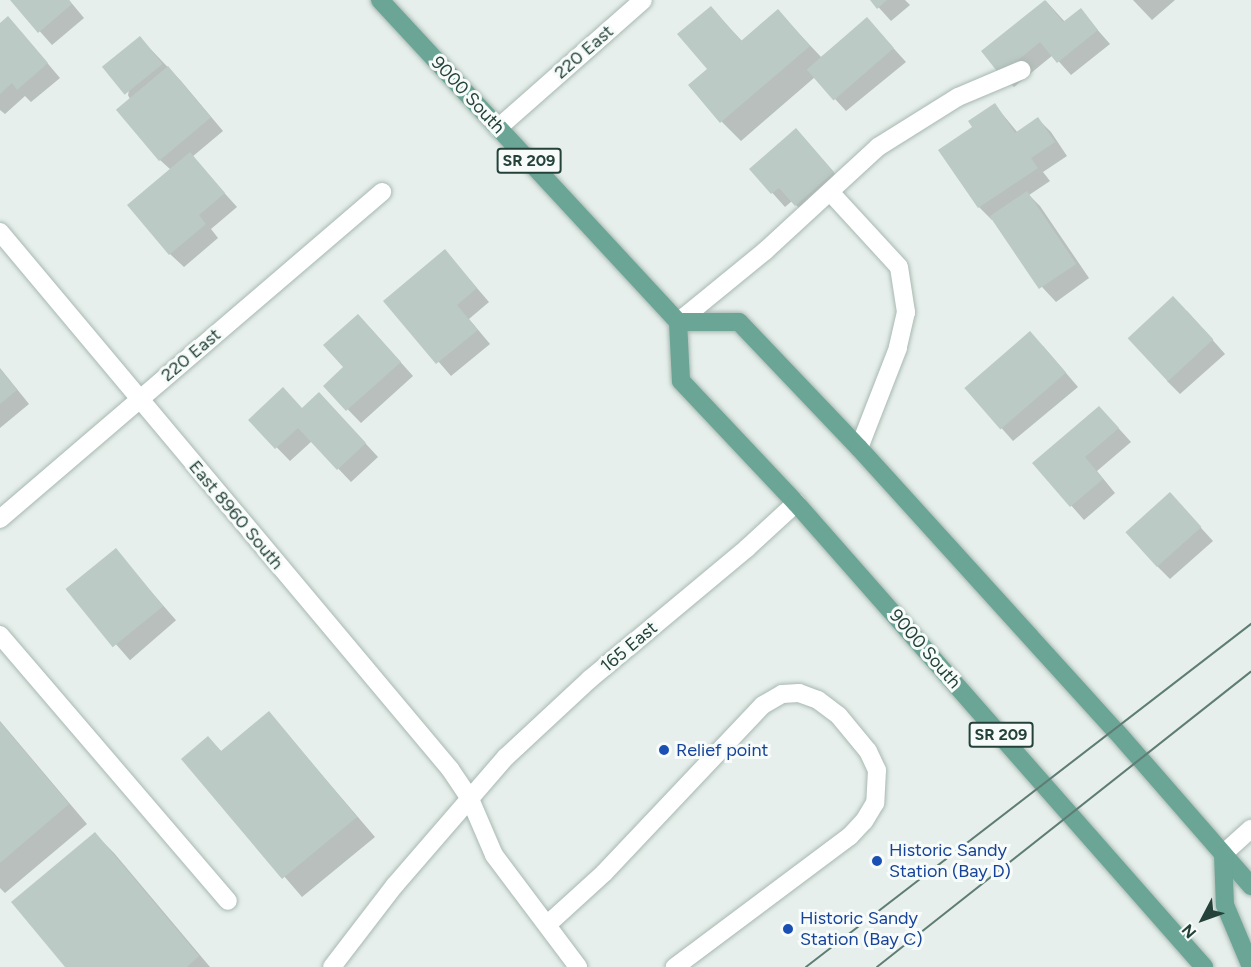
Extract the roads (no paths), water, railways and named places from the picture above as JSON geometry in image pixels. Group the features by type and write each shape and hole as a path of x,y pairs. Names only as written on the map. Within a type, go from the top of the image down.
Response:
{"main road":[{"name":"9000 South","path":"380,0 678,322 681,381 796,503 1204,967"},
{"path":"678,322 739,322 859,448 1142,760 1251,886"},
{"path":"1223,854 1225,905 1251,967"}],"street":[{"name":"220 East","path":"498,128 643,0"},
{"path":"678,322 765,251 831,193 878,147 958,97 1022,70"},
{"name":"220 East","path":"0,519 382,192"},
{"path":"831,193 900,267 906,312 898,348 859,448"},
{"name":"East 8960 South","path":"0,232 450,769 470,799 494,855 548,924 578,967"},
{"name":"165 East","path":"332,967 395,885 506,757 590,679 747,548 796,503"},
{"path":"0,635 228,900"},
{"path":"548,924 604,873 763,705 782,694 799,693 818,700 839,717 867,751 877,770 875,803 864,821 850,836 675,967"},
{"path":"1223,854 1251,830"}],"tram line":[{"path":"806,967 1251,624"},
{"path":"877,967 1251,672"}],"place":[{"name":"Relief point","path":"664,750"},
{"name":"Historic Sandy Station (Bay D)","path":"877,861"},
{"name":"Historic Sandy Station (Bay C)","path":"788,929"}]}
